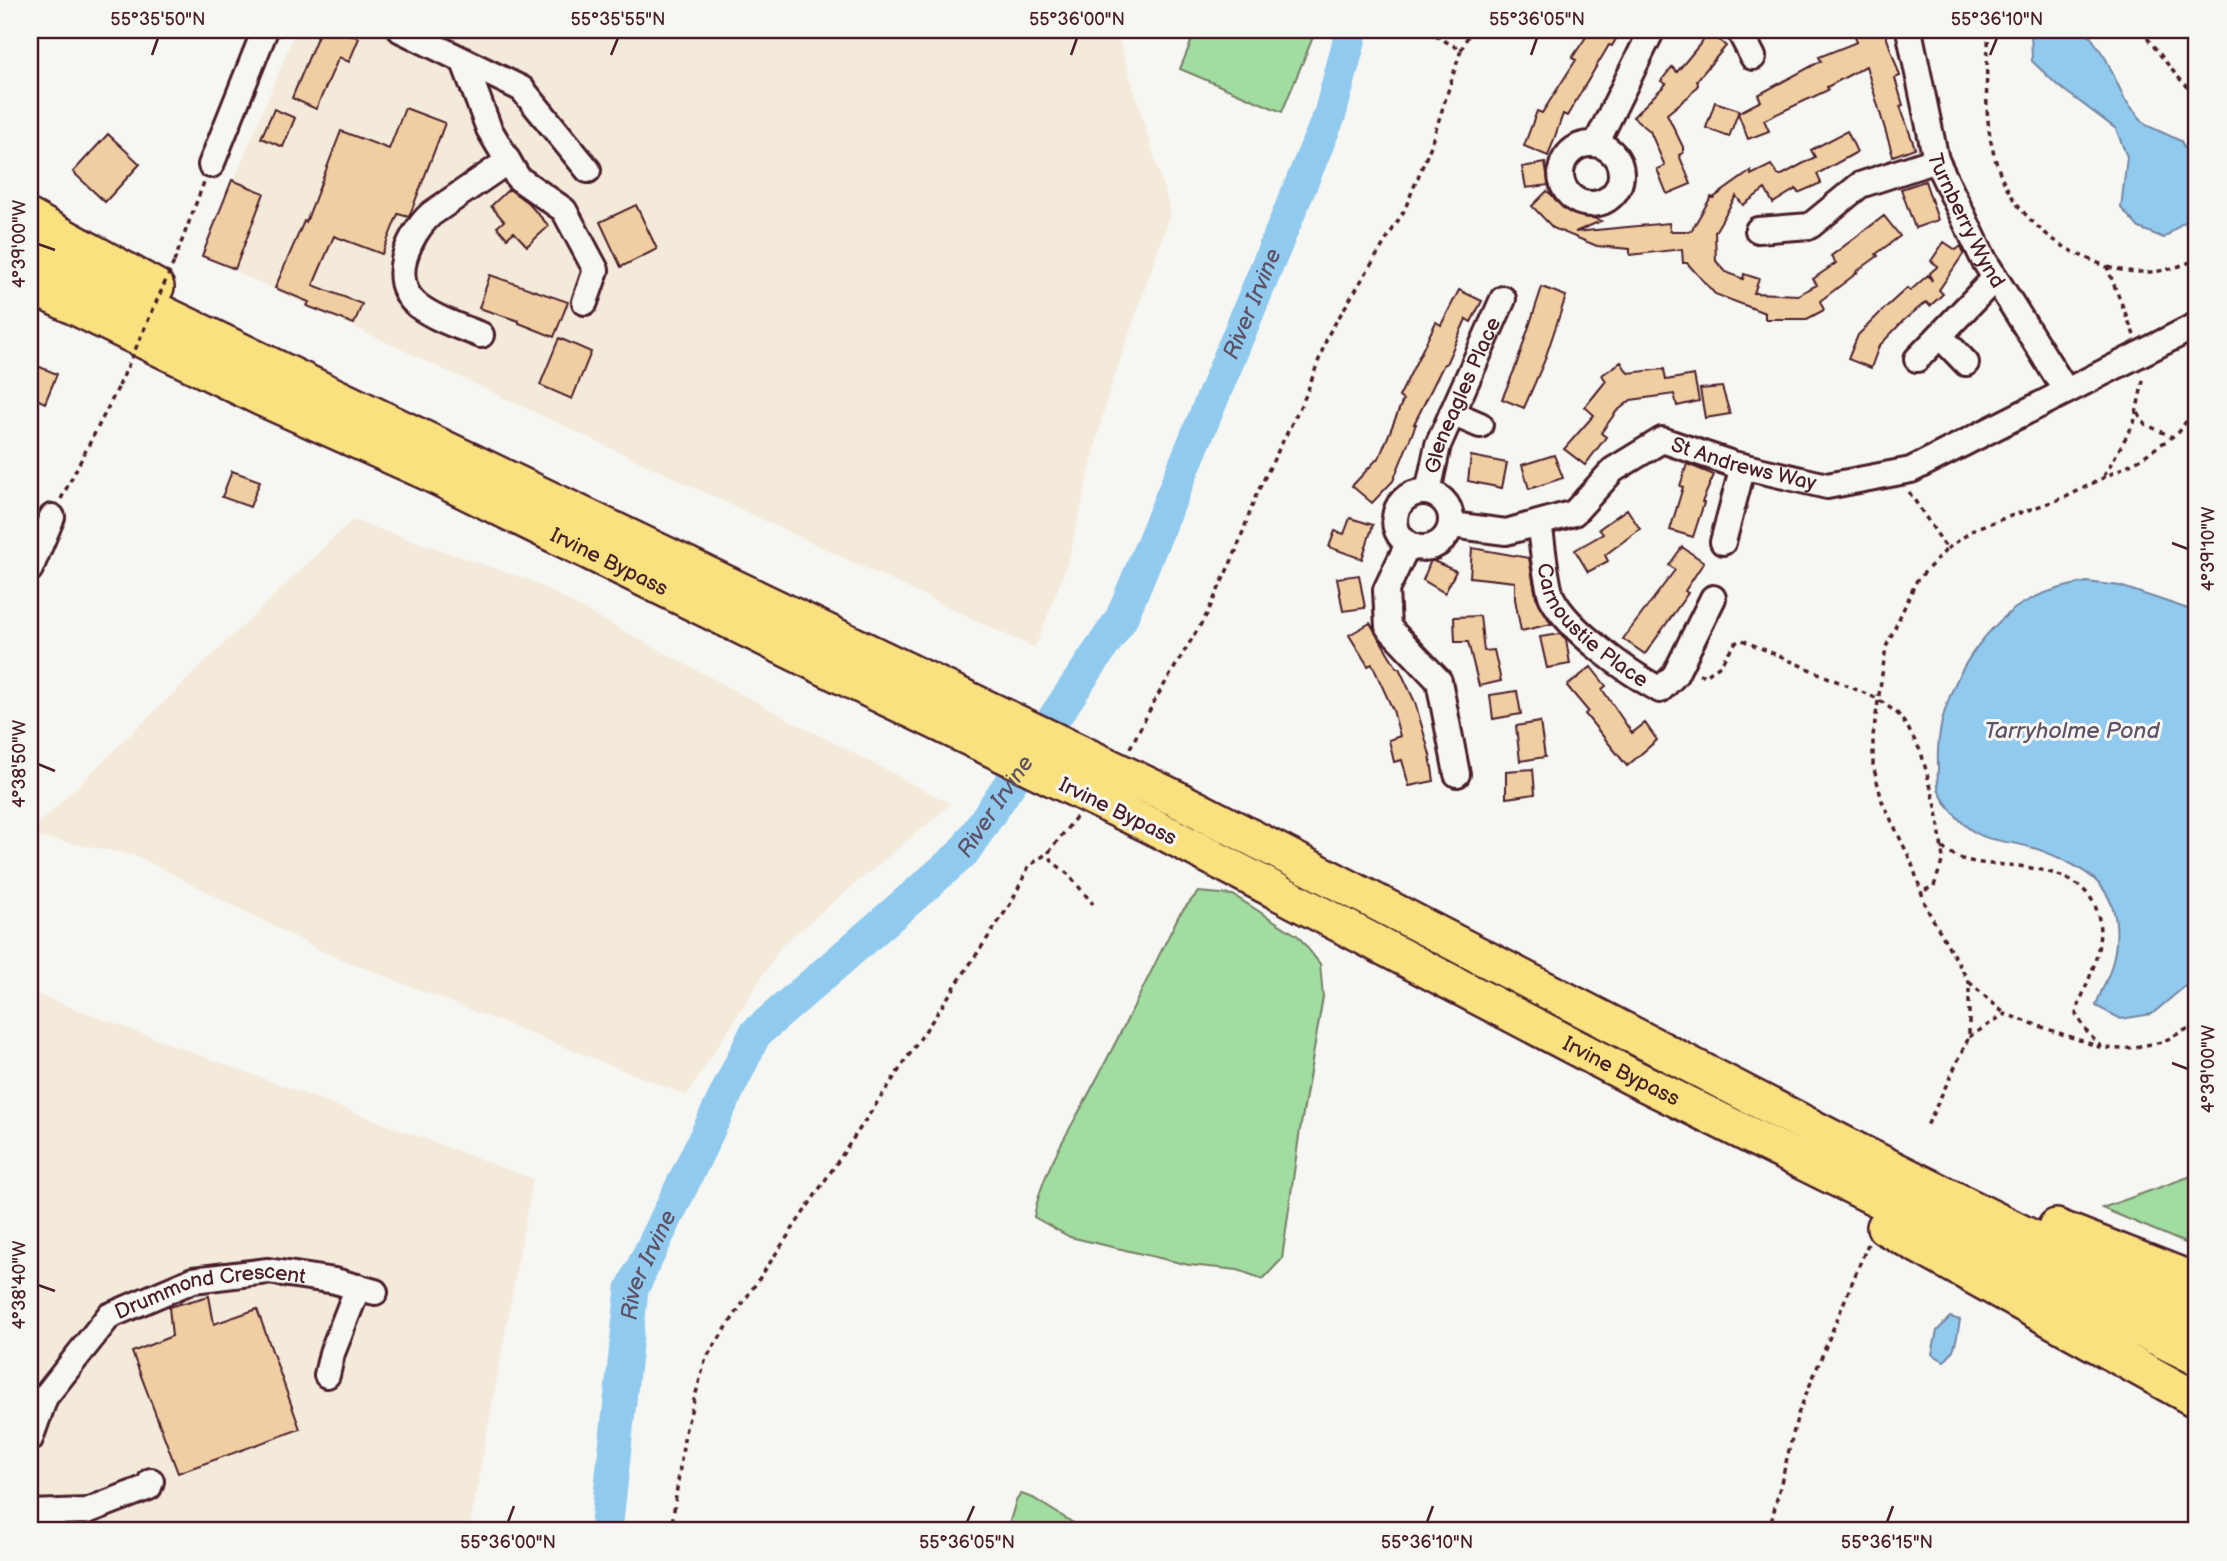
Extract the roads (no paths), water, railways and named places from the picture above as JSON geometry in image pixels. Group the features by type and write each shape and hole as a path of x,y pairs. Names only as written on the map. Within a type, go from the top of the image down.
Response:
{"highway":[{"path":"30,218 454,455"},
{"name":"Irvine Bypass","path":"30,250 454,455 897,684 1156,828 1632,1077 2197,1357"},
{"name":"Irvine Bypass","path":"30,285 262,398 897,684 1177,799 1863,1154 2197,1320"},
{"path":"30,303 262,398"},
{"path":"1632,1077 1793,1177 2197,1400"},
{"path":"1863,1154 2197,1282"}],"street":[{"path":"211,165 265,30"},
{"path":"401,30 522,89 588,170"},
{"path":"1596,144 1653,30"},
{"path":"1738,30 1753,57"},
{"name":"Turnberry Wynd","path":"1909,30 1936,160 1994,278 2066,391"},
{"path":"464,62 489,129 517,177 564,210 596,270 585,302"},
{"path":"1758,230 1810,226 1860,185 1936,160"},
{"path":"481,335 416,304 406,289 402,268 409,243 421,223 508,161"},
{"path":"1917,359 1994,278"},
{"name":"Gleneagles Place","path":"1428,492 1438,445 1503,299"},
{"name":"St Andrews Way","path":"1451,525 1506,532 1574,513 1613,470 1662,440 1742,466 1827,486 1911,470 2197,325"},
{"path":"1940,336 1966,363"},
{"path":"1452,413 1480,425"},
{"path":"1723,542 1742,466"},
{"path":"1428,492 1446,502 1451,525 1448,534 1439,544 1430,548 1417,548 1408,544 1396,528 1396,511 1408,496 1428,492"},
{"path":"30,569 52,517"},
{"name":"Carnoustie Place","path":"1539,523 1552,597 1572,623 1630,674 1660,690 1675,675 1713,597"},
{"path":"1408,544 1386,590 1388,627 1439,681 1457,774"},
{"name":"Drummond Crescent","path":"30,1439 37,1392 108,1316 192,1280 268,1271 335,1281 366,1289 332,1353 327,1375"},
{"path":"30,1513 87,1511 149,1487 151,1480"}],"water":[{"path":"2031,30 2086,30 2106,59 2125,100 2146,125 2181,141 2197,174 2197,217 2181,224 2164,238 2139,228 2121,208 2127,157 2116,129 2056,84 2032,61"},
{"name":"Tarryholme Pond","path":"2087,582 2120,586 2197,612 2197,976 2152,1014 2121,1019 2096,1006 2110,971 2116,938 2112,905 2100,885 2085,872 2055,856 2026,846 1987,838 1973,831 1948,806 1938,784 1938,745 1948,703 1966,663 1979,645 2009,613 2026,601 2056,589"},
{"path":"1950,1317 1960,1320 1954,1348 1944,1361 1932,1354 1937,1331"}],"waterway":[{"name":"River Irvine","path":"606,1531 632,1289 755,1034 963,853 1121,619 1330,114 1352,30"}]}
